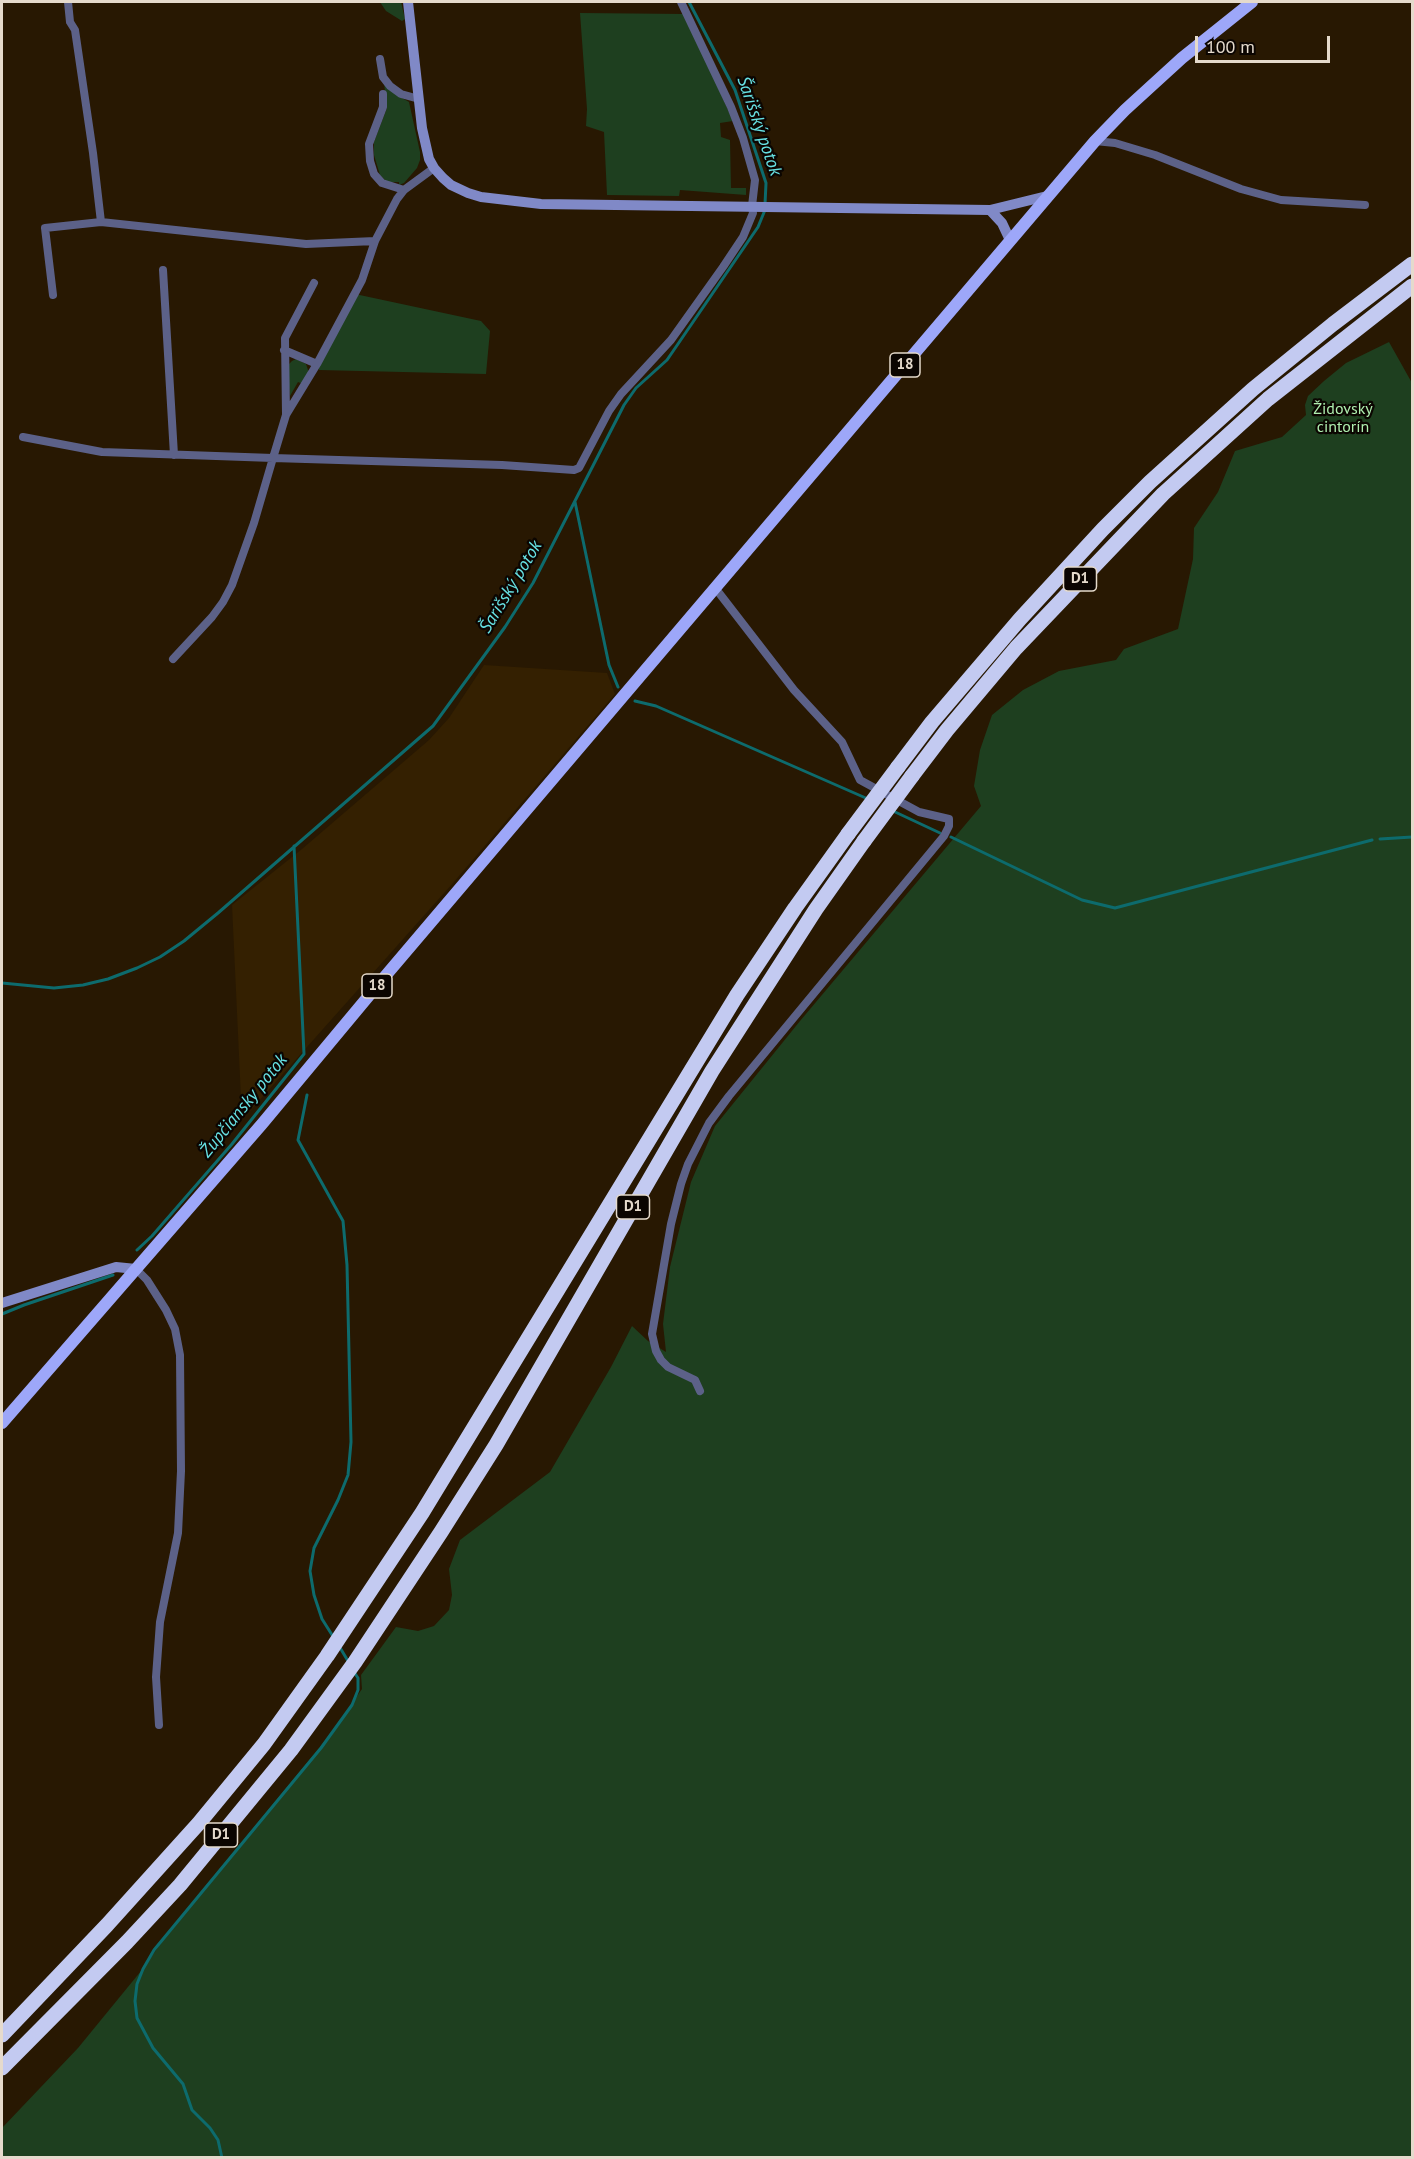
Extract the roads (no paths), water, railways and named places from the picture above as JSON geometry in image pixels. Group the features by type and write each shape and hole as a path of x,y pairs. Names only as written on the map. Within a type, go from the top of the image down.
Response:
{"highway":[{"name":"D1","path":"2,2035 107,1925 228,1788 294,1704 388,1566 737,995 795,908 932,722 1020,619 1150,482 1253,390 1333,324 1413,264"},
{"name":"D1","path":"2,2068 180,1885 291,1750 355,1662 496,1445 712,1071 810,919 864,841 954,722 1016,648 1163,494 1268,399 1413,285"}],"main road":[{"name":"18","path":"2,1423 262,1124 1095,141 1132,103 1182,58 1252,2"}],"street":[{"path":"68,2 70,22 75,30 90,130 100,222"},
{"path":"408,2 418,99 429,159 434,168 451,185 481,197 541,204 990,210 1047,196"},
{"path":"23,437 102,452 502,465 574,471 579,468 609,411 621,394 671,340 723,267 743,237 755,206 755,180 740,131 681,2"},
{"path":"380,59 383,77 390,86 401,94 418,99"},
{"path":"383,94 383,107 369,144 370,161 374,174 382,183 404,190"},
{"path":"1095,141 1115,143 1155,155 1241,189 1281,200 1365,205"},
{"path":"173,659 212,617 232,585 254,523 286,415 317,364 362,280 375,241 404,190 434,168"},
{"path":"990,210 1002,223 1010,240"},
{"path":"53,295 45,228 100,222 306,244 375,241"},
{"path":"163,270 174,455"},
{"path":"286,415 285,338 314,283"},
{"path":"284,350 317,364"},
{"path":"700,1390 695,1380 676,1371 661,1360 652,1334 672,1224 688,1164 710,1123 729,1096 945,836 949,826 949,819 919,813 861,780 842,742 794,690 716,589"},
{"path":"2,1303 116,1267 136,1269 147,1280 175,1329 180,1355 181,1472 178,1533 160,1622 156,1677 159,1725"}],"waterway":[{"name":"Šarišský potok","path":"689,2 735,90 766,183 765,204"},
{"name":"Šarišský potok","path":"2,983 54,988 83,985 108,979 160,957 218,913 433,726 505,627 533,583 624,405 636,388 667,360 758,227 765,210"},
{"path":"575,502 609,665 618,687"},
{"path":"635,701 656,706 868,799"},
{"path":"893,811 940,833"},
{"path":"951,837 1082,900 1115,908 1372,840"},
{"path":"1380,839 1412,837"},
{"name":"Župčiansky potok","path":"137,1250 152,1236 232,1144 304,1054 294,846"},
{"path":"307,1095 298,1140 343,1221 347,1265 351,1442 348,1475 314,1548 310,1571 314,1595 322,1619 334,1638"},
{"name":"Župčiansky potok","path":"2,1314 113,1275"},
{"path":"339,1646 348,1661"},
{"path":"222,2158 218,2140 210,2128 192,2110 183,2084 153,2048 137,2018 135,2001 137,1984 154,1950 321,1748 352,1705 358,1690 358,1678 354,1672"}],"park label":[{"name":"Židovský cintorín","path":"1343,418"}]}
